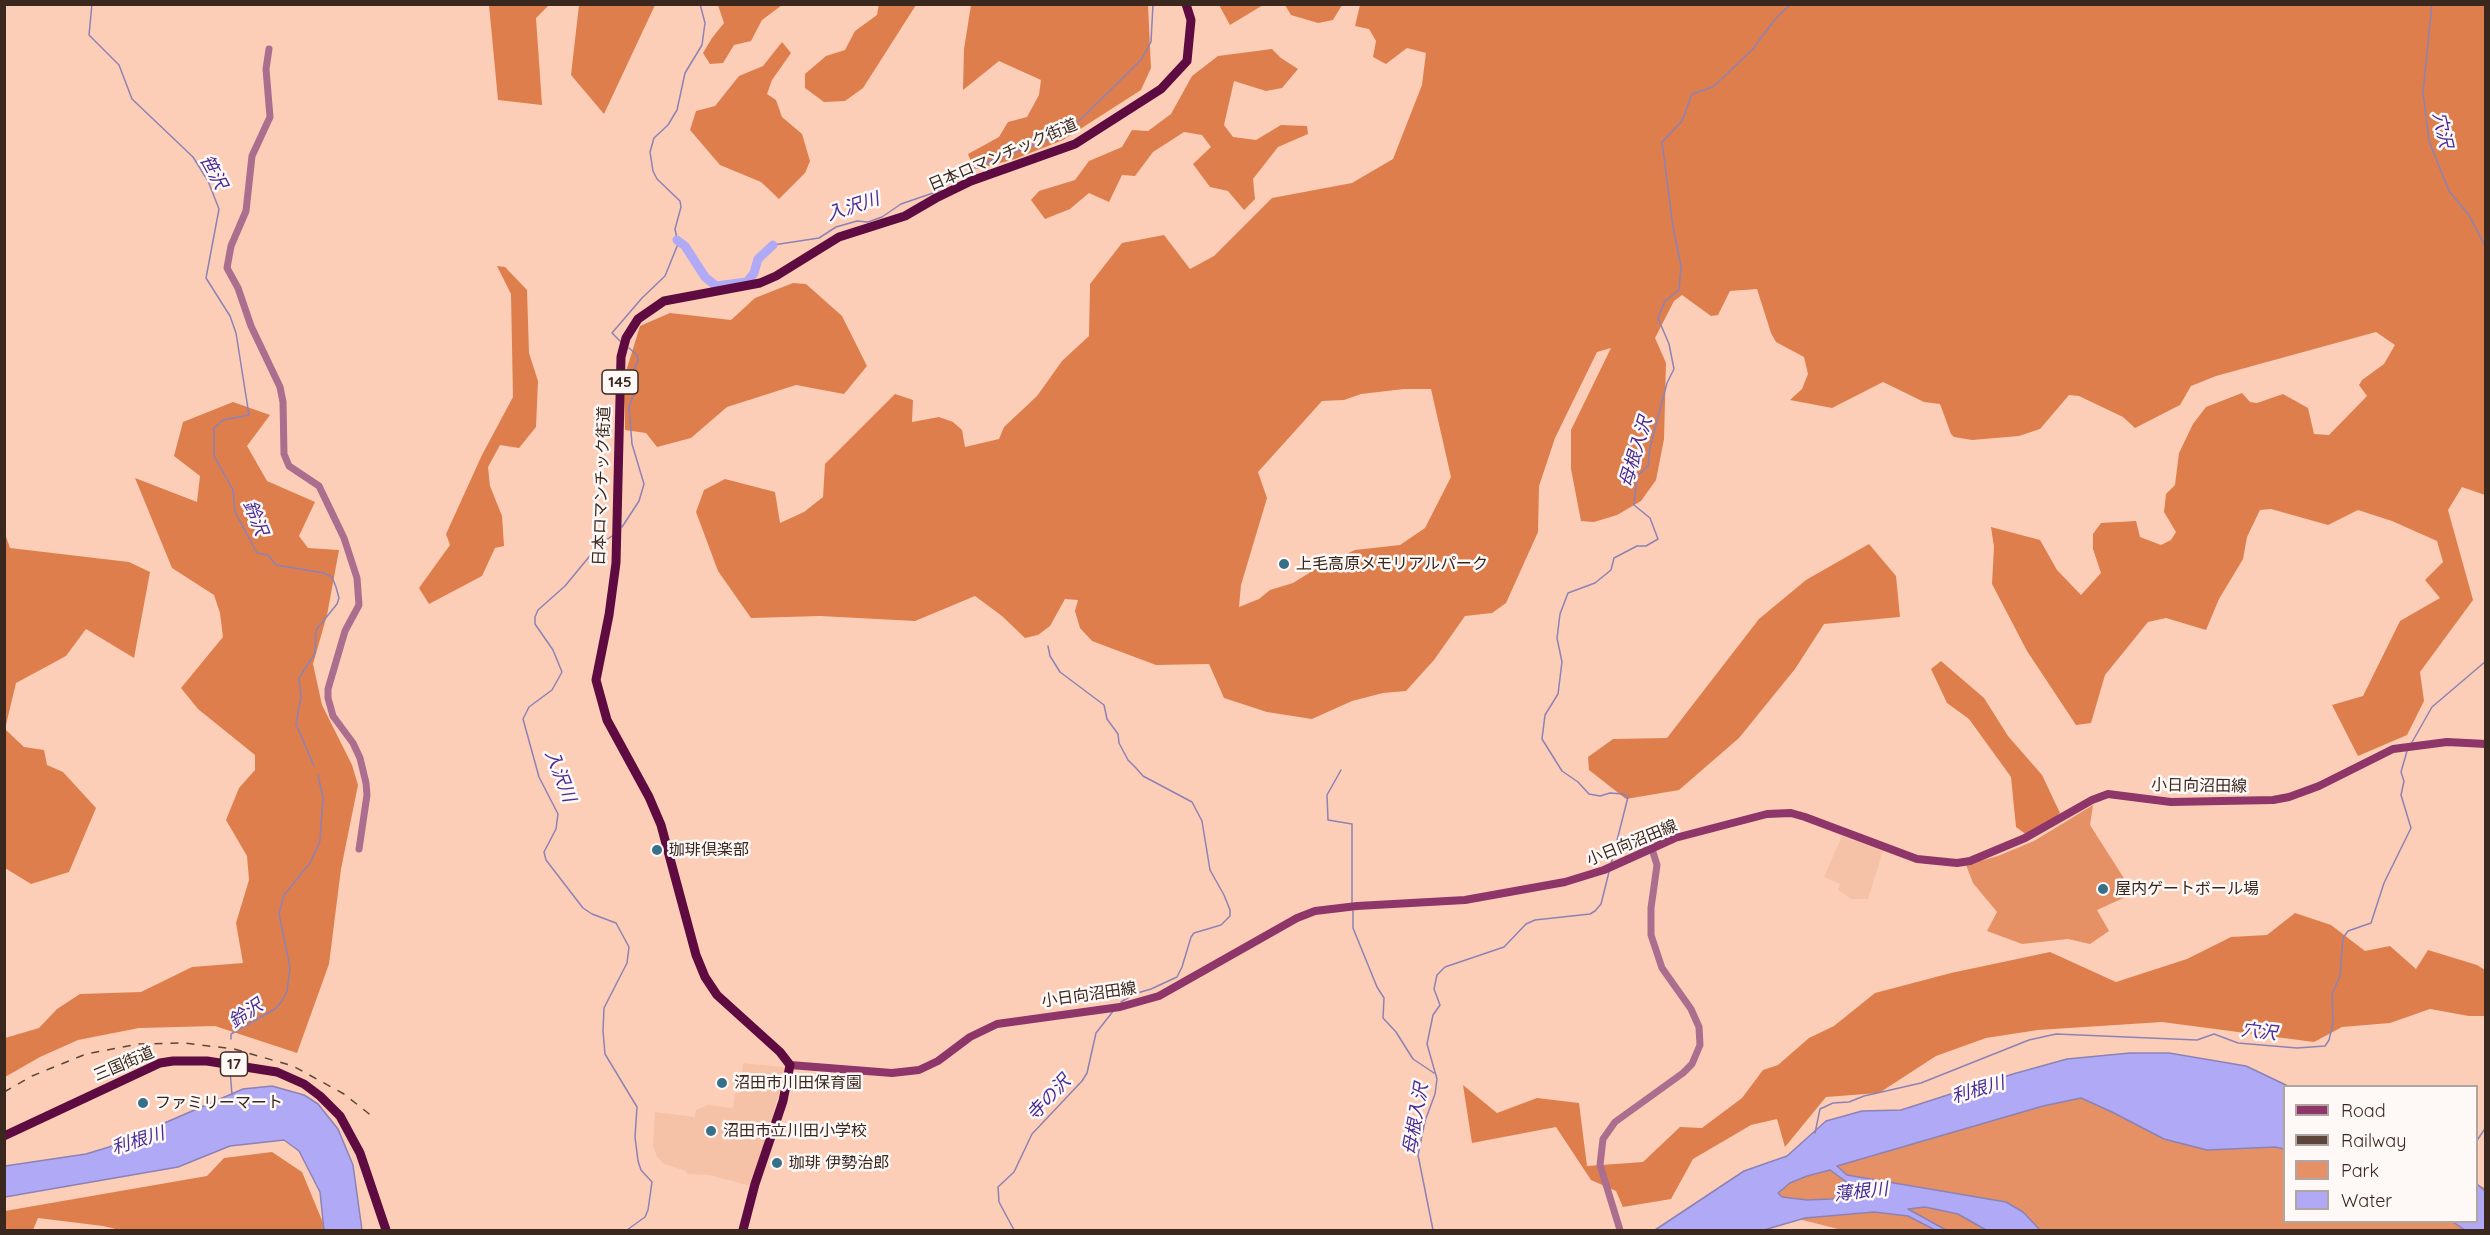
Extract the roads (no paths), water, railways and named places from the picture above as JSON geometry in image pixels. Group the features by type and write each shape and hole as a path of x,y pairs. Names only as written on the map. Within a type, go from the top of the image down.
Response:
{"highway":[{"name":"日本ロマンチック街道","path":"790,1065 780,1052 717,994 705,977 696,955 661,825 649,796 607,720 597,690 596,671 609,615 616,563 621,357 626,338 638,319 664,301 760,283 776,276 839,237 905,216 971,181 1075,144 1161,89 1187,61 1191,20 1186,4"},
{"name":"三国街道","path":"4,1136 160,1064 173,1061 207,1061 277,1072 304,1084 320,1096 344,1122 368,1174 386,1230"},
{"path":"743,1230 755,1184 783,1101 790,1065"}],"main road":[{"name":"小日向沼田線","path":"790,1065 892,1073 919,1070 979,1032 1006,1021 1120,1007 1159,996 1297,918 1315,911 1357,906 1438,903 1529,889 1585,876 1684,836 1755,816 1784,813 1805,817 1917,859 1957,863 1970,861 2025,838 2092,800 2108,794 2171,802 2273,800 2305,792 2379,754 2423,744 2447,742 2486,744"}],"street":[{"path":"269,49 266,69 270,117 252,156 246,212 231,246 227,268 238,288 251,326 280,387 283,402 284,454 289,466 320,486 344,538 357,578 359,605 345,631 328,689 328,698 333,716 353,743 360,758 366,783 367,795 359,849"},
{"path":"1620,1230 1600,1166 1603,1139 1616,1122 1683,1073 1692,1064 1700,1045 1699,1027 1691,1009 1662,968 1651,935 1651,908 1657,865 1652,849"}],"water":[{"path":"2130,1053 2169,1053 2246,1066 2286,1085 2283,1085 2283,1149 2275,1147 2207,1150 2164,1139 2081,1098 2043,1106 1837,1166 1847,1175 2006,1202 2023,1212 2040,1230 1986,1230 1958,1214 1925,1207 1908,1209 1946,1230 1935,1230 1908,1216 1874,1212 1805,1218 1764,1230 1655,1230 1744,1171 1787,1156 1826,1121 1862,1111 1901,1110 2067,1059","holes":["1830,1170 1856,1189 1850,1195 1807,1200 1782,1197 1778,1193 1790,1183"]},
{"name":"利根川","path":"272,1086 304,1095 318,1104 338,1129 353,1165 362,1230 324,1230 320,1192 299,1151 284,1140 230,1146 178,1167 5,1197 5,1166 86,1154 109,1147 243,1089"},
{"path":"2478,1185 2485,1191 2485,1230 2465,1230 2454,1223 2478,1223"}],"waterway":[{"name":"鈴沢","path":"92,4 89,35 119,65 132,99 193,157 208,181 219,209 206,278 230,316 236,333 249,415 223,420 214,428 214,456 233,490 235,512 257,553 268,555 276,565 324,573 332,577 336,587 339,598 337,604 316,630 315,653 299,678 301,697 296,724 314,766"},
{"path":"620,341 612,333 642,298 665,276 678,244 675,229 681,207 680,201 657,179 653,171 650,152 654,138 668,125 677,110 685,73 702,45 705,23 700,4"},
{"name":"入沢川","path":"773,245 819,238 836,227 857,221 868,222 882,217 901,204 936,192 968,171 1058,136 1081,119 1141,60 1151,42 1153,4"},
{"name":"母根入沢","path":"1611,864 1628,797 1623,794 1610,793 1600,796 1589,794 1578,782 1562,771 1542,739 1545,715 1558,694 1562,662 1557,638 1560,614 1568,593 1595,583 1611,570 1614,558 1637,546 1646,546 1658,539 1650,518 1634,505 1637,476 1648,466 1650,447 1667,383 1674,369 1669,344 1658,318 1665,301 1679,290 1681,266 1673,227 1662,142 1682,121 1692,94 1713,87 1752,50 1776,18 1791,4"},
{"name":"穴沢","path":"2432,4 2423,92 2429,141 2449,191 2469,215 2486,248"},
{"name":"入沢川","path":"677,240 685,246 705,277 716,286 747,282 754,273 758,259 773,245"},
{"name":"入沢川","path":"622,527 639,501 644,484 632,444 629,407 634,393 634,370 638,360 637,355 629,348"},
{"name":"入沢川","path":"612,536 598,546 565,586 538,610 535,624 553,650 562,672 552,690 529,707 523,719 539,777 558,814 556,829 544,852 546,860 583,908 616,923 629,947 627,963 604,1008 603,1031 605,1054 637,1107 635,1137 638,1161 641,1170 652,1182 645,1217 627,1230"},
{"name":"寺の沢","path":"1048,646 1050,656 1060,672 1104,705 1107,719 1118,734 1119,743 1128,760 1143,776 1192,802 1202,821 1210,870 1230,910 1230,916 1221,925 1194,933 1177,977 1134,994 1121,1002"},
{"name":"穴沢","path":"2411,744 2432,707 2486,661"},
{"name":"穴沢","path":"1815,1133 1820,1109 1833,1103 1849,1102 1864,1096 1921,1083 2029,1040 2056,1034 2197,1040 2214,1034 2238,1043 2297,1048 2325,1046 2329,1040 2333,1023 2332,994 2340,976 2343,938 2348,931 2371,923 2384,883 2411,828 2401,795 2404,781 2401,772 2407,751"},
{"path":"1341,770 1327,795 1328,820 1352,824 1352,903"},
{"name":"鈴沢","path":"231,1039 231,1034 275,1009 287,991 290,968 279,914 284,895 310,863 320,841 323,798 318,775"},
{"name":"母根入沢","path":"1433,1230 1418,1155 1437,1079 1427,1044 1433,1015 1440,1005 1434,989 1437,975 1445,967 1504,947 1526,924 1535,920 1590,914 1601,904 1609,872"},
{"path":"1353,911 1353,928 1377,987 1384,998 1383,1018 1396,1032 1413,1059 1434,1073"},
{"name":"寺の沢","path":"1014,1230 999,1202 998,1187 1014,1172 1032,1134 1082,1081 1087,1073 1096,1033 1114,1010"},
{"name":"鈴沢","path":"229,1052 229,1059"},
{"name":"鈴沢","path":"230,1070 232,1095"},
{"path":"2478,1139 2486,1127"}],"railway":[{"path":"4,1092 32,1076 86,1054 138,1044 184,1043 234,1049 293,1066 344,1094 373,1117"}],"place":[{"name":"上毛高原メモリアルパーク","path":"1284,564"},
{"name":"珈琲倶楽部","path":"657,850"},
{"name":"屋内ゲートボール場","path":"2103,889"},
{"name":"沼田市川田保育園","path":"722,1083"},
{"name":"ファミリーマート","path":"143,1103"},
{"name":"沼田市立川田小学校","path":"711,1131"},
{"name":"珈琲 伊勢治郎","path":"777,1163"}],"water label":[{"name":"笹沢","path":"213,172"},
{"name":"薄根川","path":"1861,1192"}]}
